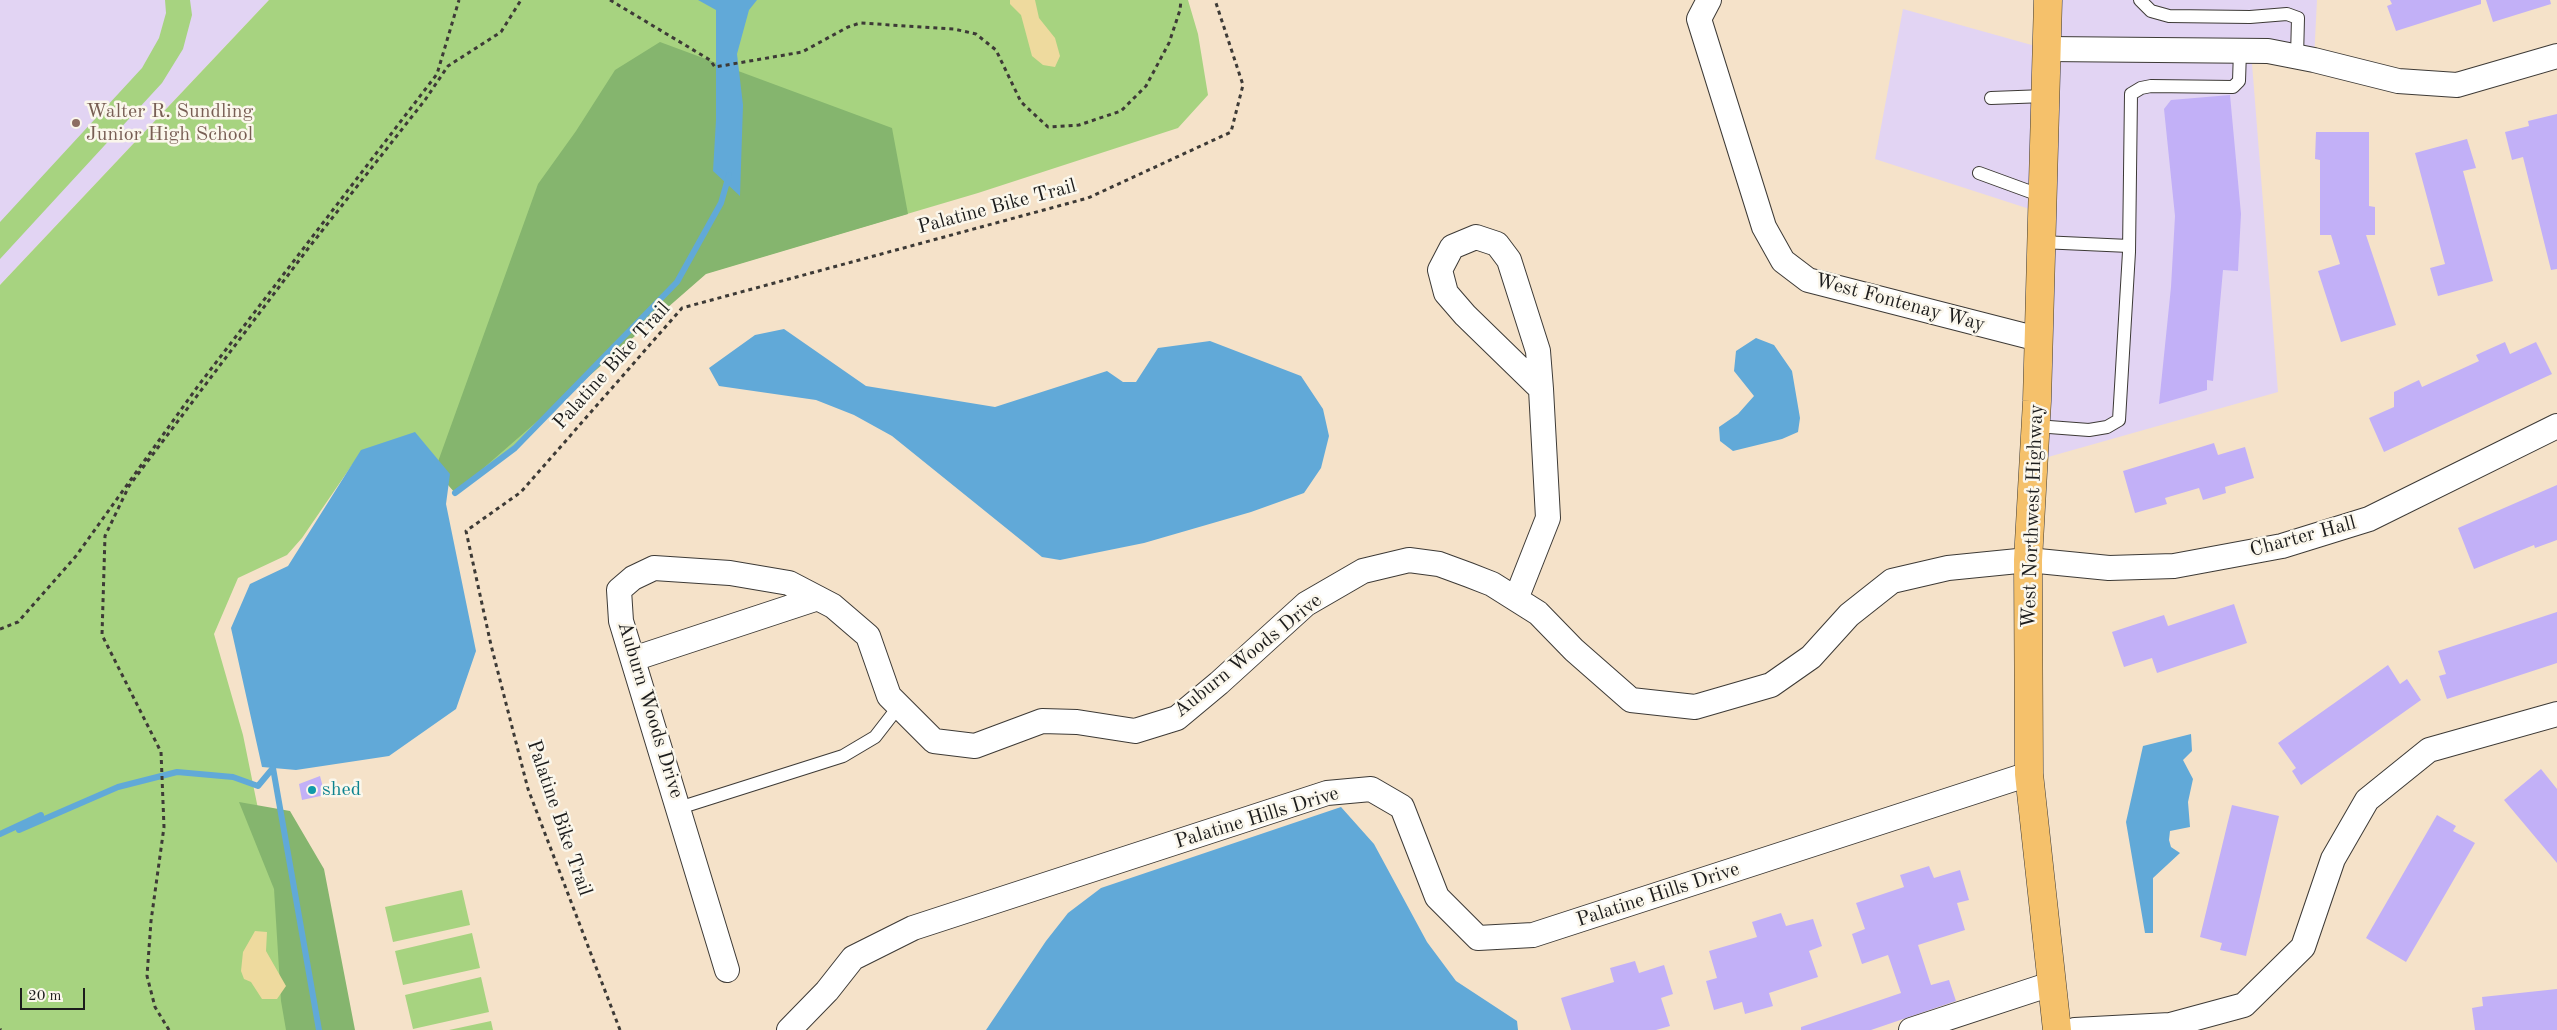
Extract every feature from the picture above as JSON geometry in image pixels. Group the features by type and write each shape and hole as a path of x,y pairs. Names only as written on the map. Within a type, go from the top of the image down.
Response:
{"main road":[{"name":"West Northwest Highway","path":"2048,0 2036,426 2028,560 2028,774 2057,1030"}],"street":[{"name":"West Fontenay Way","path":"1704,10 1764,227 1783,262 1808,280 2038,339"},
{"path":"2047,49 2268,51 2398,81 2457,85 2557,56"},
{"path":"1516,599 1548,518 1538,351 1508,260 1497,244 1476,237 1452,247 1440,270 1446,293 1465,315 1540,389"},
{"name":"Charter Hall","path":"2028,560 2109,568 2174,566 2282,546 2368,519 2557,426"},
{"name":"Auburn Woods Drive","path":"727,970 621,621 619,590 632,578 654,568 730,573 789,583 833,606 868,636 888,696 934,741 975,746 1042,720 1077,722 1135,731 1177,718 1219,683 1306,604 1363,570 1409,560 1439,564 1492,584 1516,599 1538,613 1574,650 1631,700 1695,707 1771,685 1811,657 1849,615 1892,581 1948,568 2028,560"},
{"path":"633,659 818,598"},
{"path":"2075,1030 2170,1025 2244,1005 2303,948 2333,859 2367,800 2429,750 2557,714"},
{"name":"Palatine Hills Drive","path":"789,1030 827,991 853,958 913,928 1327,793 1370,789 1402,807 1437,897 1478,938 1533,936 2028,774"},
{"path":"1911,1030 2051,984"}],"lane":[{"path":"2140,0 2151,11 2169,16 2250,17 2288,14 2298,18 2297,57"},
{"path":"2036,426 2089,430 2107,426 2119,420 2129,246 2131,94 2141,88 2151,86 2233,87 2239,81 2240,51"},
{"path":"1991,98 2045,96"},
{"path":"1979,173 2042,196"},
{"path":"2041,242 2129,246"},
{"path":"679,808 843,756 876,736 899,706"}],"path":[{"path":"0,629 18,622 76,556 198,386 437,74 459,0"},
{"path":"169,1030 155,1008 147,976 151,921 164,827 164,789 161,752 102,635 105,536 129,486 307,250 425,100 448,66 501,32 521,0"},
{"path":"610,0 710,60 715,67 742,64 802,52 848,27 860,23 954,29 976,34 996,50 1021,102 1048,127 1079,125 1120,111 1146,86 1169,43 1180,10 1181,0"},
{"name":"Palatine Bike Trail","path":"620,1030 528,789 491,645 466,532 521,492 682,308 1088,198 1231,132 1242,84 1215,0"}],"shaded area":[{"name":"Walter R. Sundling Junior High School","path":"0,0 269,0 0,285"},
{"path":"2048,0 2317,0 2314,60 2251,51 2278,392 2034,461 2042,213 1875,159 1903,9 2046,49"}],"green space":[{"path":"165,0 190,0 192,15 183,49 162,83 0,259 0,222 142,68 159,38 166,13"},
{"path":"269,0 1188,0 1198,34 1208,95 1178,128 978,193 677,282 515,448 455,492 435,470 352,465 302,538 287,555 238,578 214,634 243,735 303,1030 0,1030 0,285"},
{"path":"660,42 892,128 908,214 706,274 455,493 435,470 538,184 576,131 615,70"},
{"path":"239,802 290,811 324,869 355,1030 286,1030 281,1001 274,889"},
{"path":"462,890 470,925 393,942 385,907"},
{"path":"472,933 480,968 403,985 395,951"},
{"path":"481,977 489,1012 413,1029 405,995"},
{"path":"491,1021 493,1030 449,1030"}],"sand":[{"path":"1010,0 1035,0 1039,18 1055,38 1060,56 1055,67 1043,65 1032,56 1021,15 1010,4"},
{"path":"255,931 267,932 266,951 286,986 277,999 262,999 251,982 244,979 241,971 243,952"}],"water":[{"path":"698,0 757,0 749,10 737,54 743,105 740,196 713,171 716,120 716,10"},
{"path":"784,329 866,386 995,407 1107,371 1123,382 1136,382 1158,348 1210,341 1301,376 1323,409 1329,436 1321,468 1304,493 1251,512 1144,543 1060,560 1042,557 892,436 854,415 816,400 719,386 709,368 755,335"},
{"path":"1756,338 1774,345 1792,371 1800,418 1798,432 1782,439 1733,451 1720,441 1719,427 1738,414 1754,396 1734,371 1736,351"},
{"path":"415,432 450,474 446,504 476,651 456,709 389,756 296,770 262,767 231,628 250,584 288,566 361,450"},
{"path":"2191,734 2192,751 2183,760 2193,779 2188,802 2190,827 2170,831 2169,840 2171,847 2180,853 2153,878 2153,933 2145,933 2126,822 2143,746"},
{"path":"1341,807 1374,844 1427,942 1456,981 1517,1021 1518,1030 986,1030 1046,941 1068,913 1101,888"}],"building":[{"path":"2390,0 2481,0 2481,4 2396,31 2387,6 2392,4"},
{"path":"2486,0 2550,0 2551,4 2493,22"},
{"path":"2230,95 2241,214 2238,271 2223,270 2213,381 2207,380 2207,390 2159,404 2171,287 2175,216 2164,109 2171,100"},
{"path":"2557,114 2557,269 2551,270 2523,157 2512,160 2505,132 2529,126 2528,121"},
{"path":"2316,132 2369,132 2369,206 2375,207 2375,235 2366,235 2396,325 2341,342 2318,271 2340,264 2331,235 2320,235 2320,160 2315,159"},
{"path":"2467,139 2476,168 2463,171 2493,281 2438,296 2430,268 2445,264 2415,153"},
{"path":"2505,342 2510,354 2536,342 2552,374 2384,452 2369,418 2394,407 2394,392 2419,380 2422,387 2479,361 2476,355"},
{"path":"2214,443 2218,455 2245,447 2254,478 2225,487 2226,493 2203,500 2199,488 2165,498 2167,504 2135,513 2123,471"},
{"path":"2557,485 2557,540 2535,548 2534,545 2474,569 2458,528"},
{"path":"2234,604 2247,643 2157,673 2152,658 2124,667 2112,632 2164,615 2168,626"},
{"path":"2557,612 2557,663 2447,699 2439,676 2446,674 2438,651"},
{"path":"2388,665 2400,684 2407,679 2421,700 2301,785 2292,771 2296,768 2278,743"},
{"path":"2541,769 2557,789 2557,863 2504,800"},
{"name":"shed","path":"320,776 325,795 302,800 299,784"},
{"path":"2232,805 2279,816 2246,956 2220,950 2222,943 2200,937"},
{"path":"2437,815 2456,826 2453,831 2475,843 2406,962 2366,938"},
{"path":"1929,866 1934,878 1960,870 1969,900 1957,903 1965,930 1918,945 1931,985 1949,980 1956,1001 1871,1030 1801,1030 1801,1027 1901,993 1888,955 1862,964 1852,934 1865,929 1856,903 1904,887 1900,875"},
{"path":"1781,913 1786,926 1813,919 1822,946 1809,951 1818,977 1769,993 1773,1006 1745,1014 1742,1002 1714,1010 1706,981 1717,978 1709,951 1757,937 1752,922"},
{"path":"1635,961 1639,973 1664,965 1673,994 1661,998 1670,1026 1656,1030 1571,1030 1561,998 1614,982 1610,968"},
{"path":"2557,989 2557,1030 2475,1030 2472,1008 2483,1006 2482,997"}],"waterway":[{"path":"455,493 515,448 677,282 721,203 729,175"},
{"path":"273,768 319,1030"},
{"path":"0,834 41,815 19,830 118,787 177,772 233,777 258,786 273,768"}],"place":[{"name":"Walter R. Sundling Junior High School","path":"76,123"},
{"name":"shed","path":"312,790"}]}
